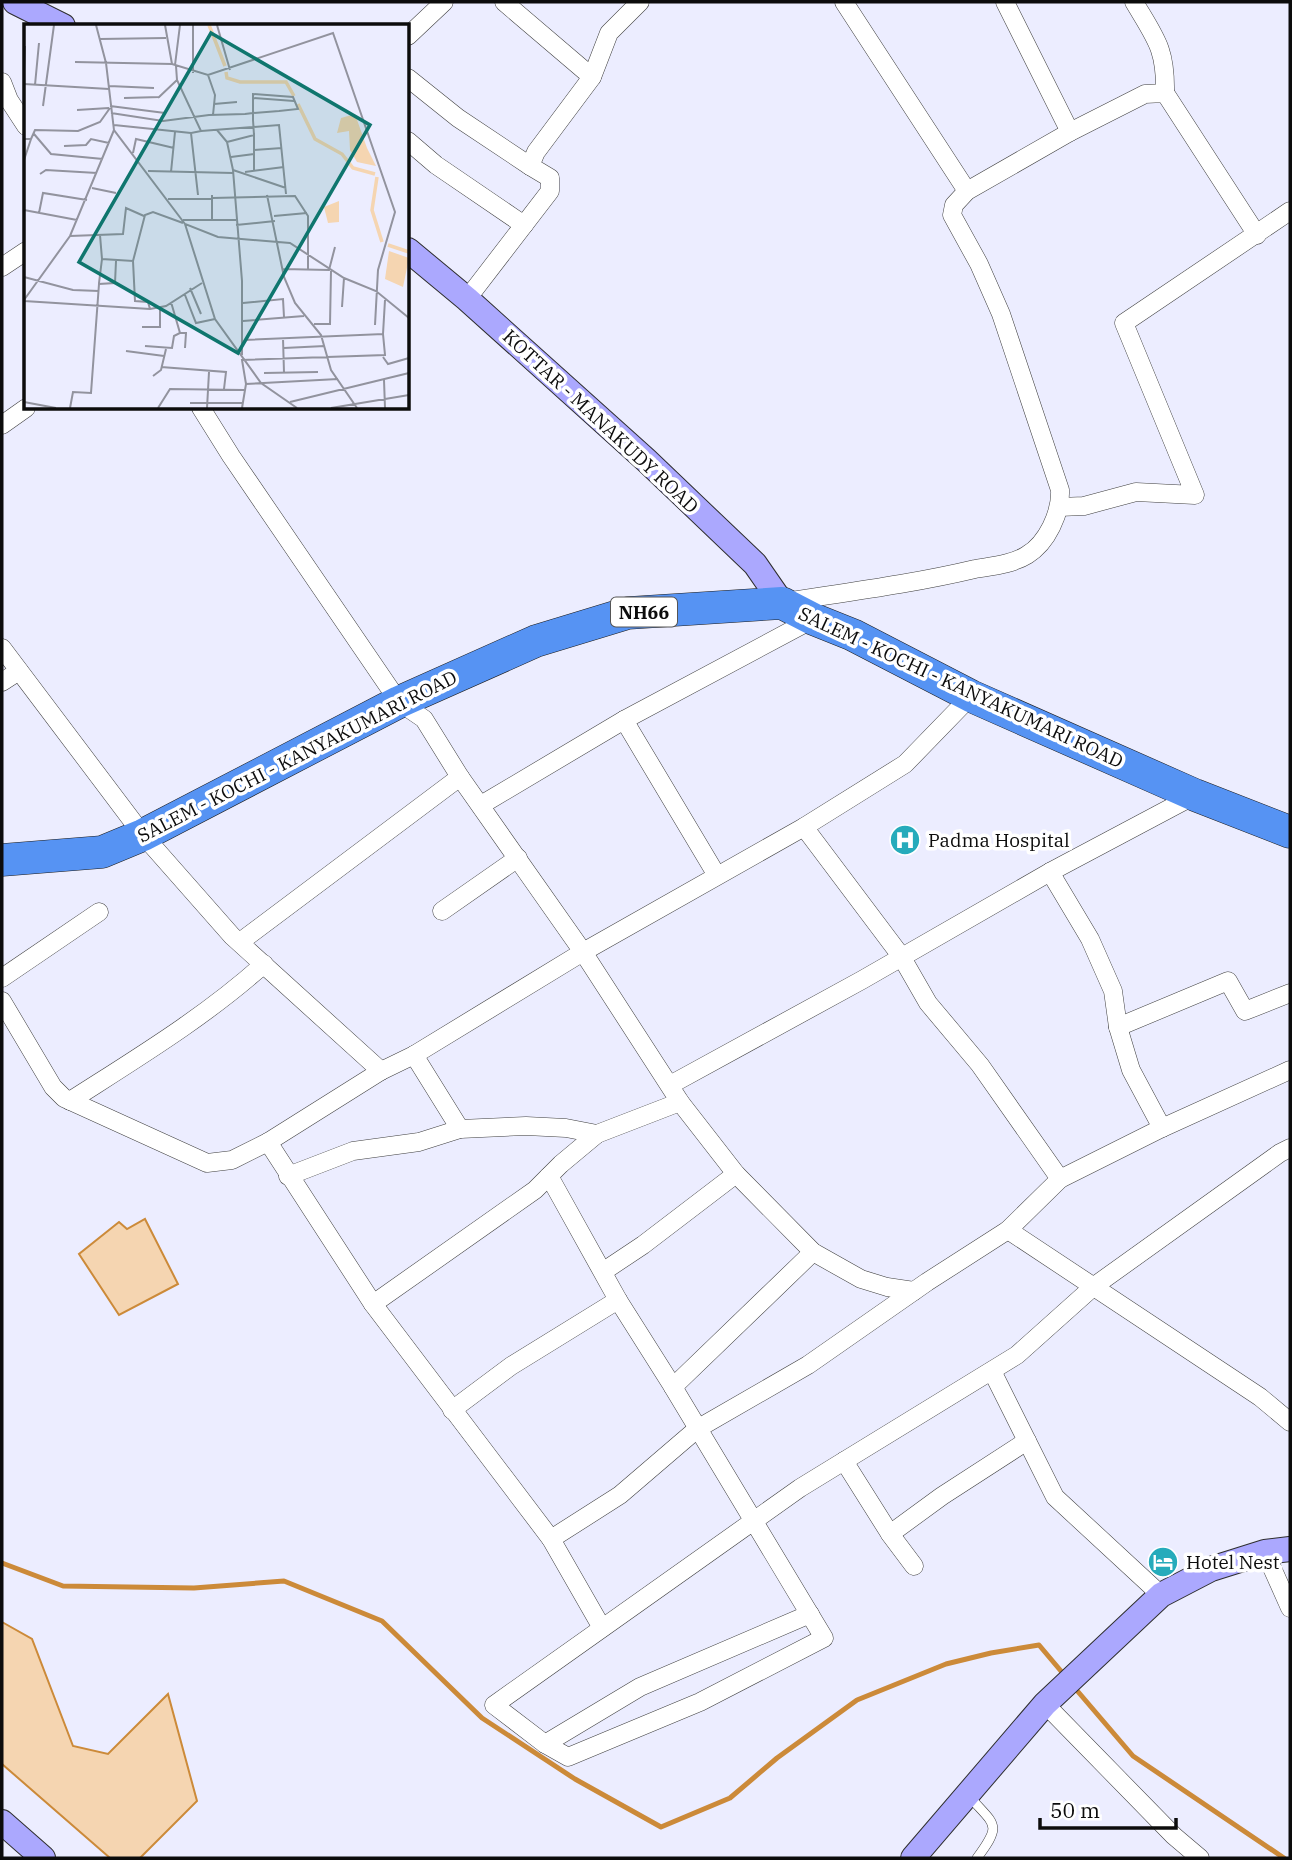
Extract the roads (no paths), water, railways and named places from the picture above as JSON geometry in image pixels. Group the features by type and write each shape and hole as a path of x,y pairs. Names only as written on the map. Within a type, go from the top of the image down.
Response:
{"highway":[{"name":"SALEM - KOCHI - KANYAKUMARI ROAD","path":"2,860 102,852 143,835 399,702 536,641 628,613 782,603 853,635 971,696 1195,795 1290,832"}],"main road":[{"path":"15,2 59,24"},
{"name":"KOTTAR - MANAKUDY ROAD","path":"410,252 467,299 646,460 755,564 782,603"},
{"path":"912,1858 1052,1698 1161,1595 1211,1569 1265,1552 1290,1549"},
{"path":"2,1822 43,1858"}],"street":[{"path":"410,34 444,2"},
{"path":"504,2 592,77"},
{"path":"844,2 967,191"},
{"path":"1005,2 1070,132"},
{"path":"1134,2 1162,49 1165,93 1257,234"},
{"path":"530,166 536,152 592,77 609,33 637,3"},
{"path":"410,80 458,118 530,166 547,174 551,186 467,299"},
{"path":"2,82 6,102 24,124"},
{"path":"782,603 920,582 1017,560 1036,547 1059,507 1059,491 1001,314 979,264 952,215 954,205 967,191 1070,132 1145,94 1165,93"},
{"path":"410,143 436,165 524,225"},
{"path":"1059,507 1094,504 1136,492 1195,495 1124,323 1290,211"},
{"path":"2,267 24,252"},
{"path":"2,425 24,409"},
{"path":"202,410 399,702 424,719 460,777 583,952 680,1102 736,1174 813,1252 861,1279 887,1287 915,1291"},
{"path":"481,805 624,720 813,619"},
{"path":"2,648 143,835 240,942 381,1071"},
{"path":"2,682 19,671"},
{"path":"2,1001 53,1087 70,1101 207,1163 232,1160 268,1142 381,1071 414,1055 716,874 804,827 905,764 971,696"},
{"path":"624,720 716,874"},
{"path":"240,942 460,777"},
{"path":"670,1085 862,981 1049,872 1195,795"},
{"path":"804,827 901,956 928,1003 980,1065 1060,1179"},
{"path":"442,911 518,858"},
{"path":"1049,872 1090,939 1114,991 1118,1027 1131,1070 1162,1128"},
{"path":"2,978 99,912"},
{"path":"70,1101 232,993 264,964"},
{"path":"1118,1027 1228,981 1245,1011 1290,993"},
{"path":"414,1055 460,1129"},
{"path":"551,1539 620,1495 697,1429 808,1365 1008,1230 1060,1179 1162,1128 1290,1070"},
{"path":"373,1304 535,1190 597,1135 680,1102"},
{"path":"288,1176 353,1151 419,1142 460,1129 526,1126 566,1128 597,1135"},
{"path":"268,1142 373,1304 551,1539 602,1628"},
{"path":"549,1176 618,1300 729,1483 755,1520 824,1638 700,1702 568,1757 545,1744 494,1705 755,1520 844,1461 1017,1355 1093,1287 1290,1148"},
{"path":"604,1271 643,1245 736,1174"},
{"path":"1008,1230 1260,1397 1290,1422"},
{"path":"673,1387 813,1252"},
{"path":"452,1410 511,1366 618,1300"},
{"path":"992,1371 1055,1497 1161,1595"},
{"path":"890,1534 942,1496 1027,1441"},
{"path":"844,1461 890,1534 914,1566"},
{"path":"1265,1552 1290,1608"},
{"path":"545,1744 640,1687 810,1614"},
{"path":"1052,1698 1174,1836 1200,1858"}],"lane":[{"path":"967,1794 989,1819 994,1829 994,1835 977,1858"}],"waterway":[{"path":"2,1563 63,1586 194,1588 284,1581 382,1621 482,1718 575,1779 661,1827 730,1798 777,1758 857,1700 946,1664 1039,1645 1066,1677"},
{"path":"1074,1687 1133,1756 1284,1858"}],"place":[{"name":"Padma Hospital","path":"905,840"},
{"name":"Hotel Nest","path":"1163,1562"}]}
